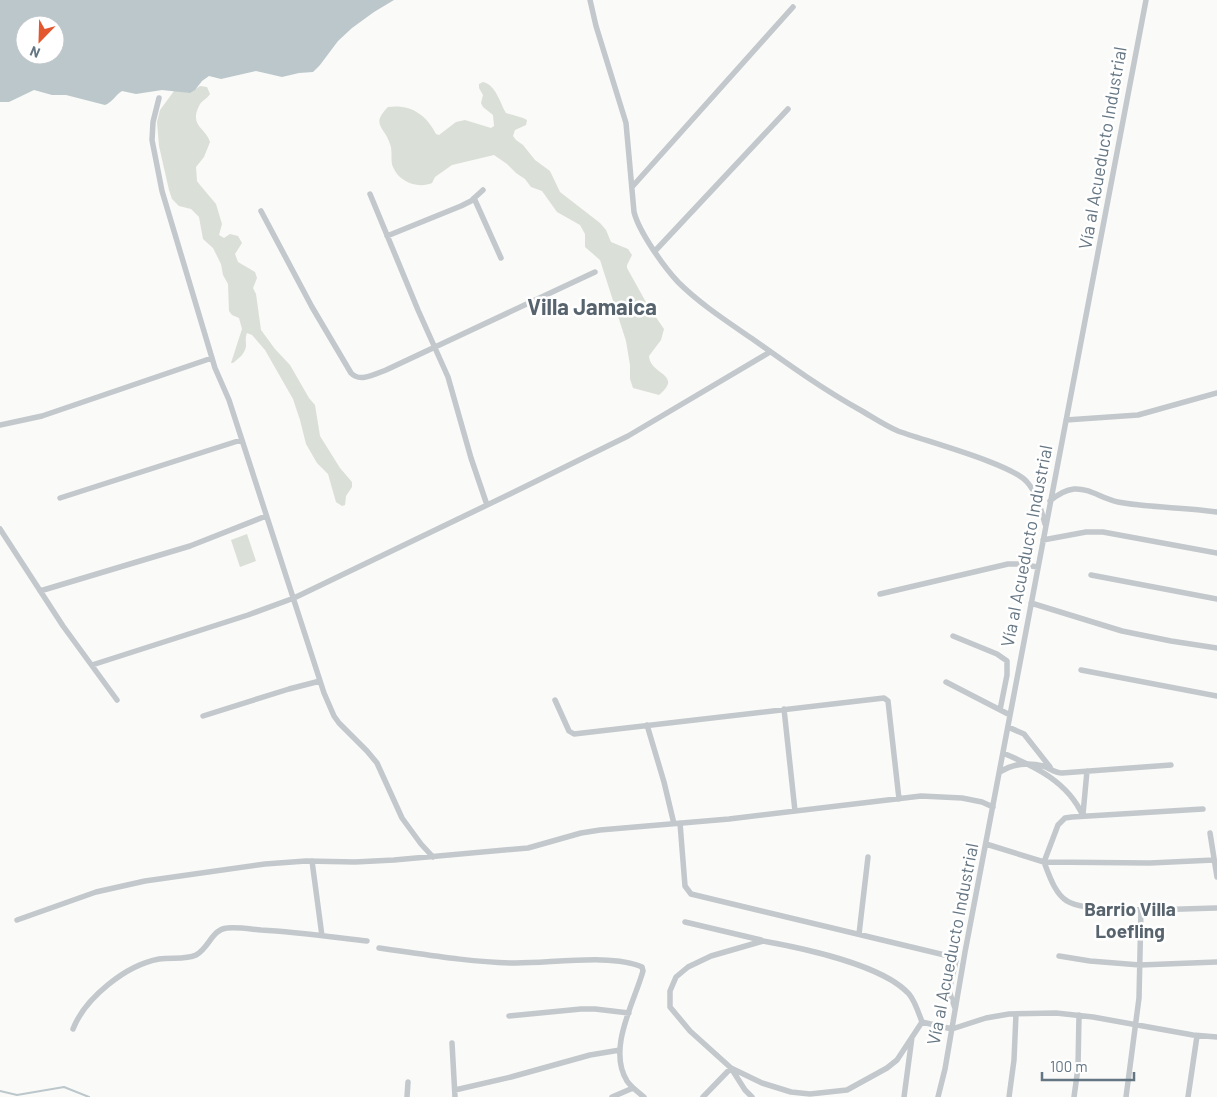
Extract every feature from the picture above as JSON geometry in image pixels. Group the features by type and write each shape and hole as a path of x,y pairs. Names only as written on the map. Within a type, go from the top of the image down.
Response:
{"street":[{"path":"590,0 596,26 626,123 636,220 672,274 686,289 720,316 770,352 846,402 891,428 988,462 1023,478 1036,498 1046,526"},
{"name":"Vía al Acueducto Industrial","path":"938,1097 1146,0"},
{"path":"632,187 793,7"},
{"path":"159,98 152,140 160,181 212,358 294,598 320,681 334,716 377,763 402,818 421,844 434,857"},
{"path":"655,251 788,109"},
{"path":"387,236 461,206 483,190"},
{"path":"370,194 453,392 470,458 487,505"},
{"path":"474,198 501,258"},
{"path":"260,212 312,307 353,376 360,378 370,376 595,272"},
{"path":"92,666 294,598 628,436 770,352"},
{"path":"0,425 42,416 212,358"},
{"path":"1066,420 1138,415 1217,393"},
{"path":"60,498 241,440"},
{"path":"1050,502 1057,495 1079,489 1088,490 1119,502 1217,512"},
{"path":"40,591 190,546 266,516"},
{"path":"0,529 40,591 117,700"},
{"path":"1043,540 1086,532 1104,532 1217,553"},
{"path":"880,594 1008,564 1038,567"},
{"path":"1092,575 1217,599"},
{"path":"1031,604 1122,631 1217,648"},
{"path":"953,636 997,654 1007,661 1008,675 1000,710"},
{"path":"1081,670 1217,696"},
{"path":"203,716 320,681"},
{"path":"946,682 1010,715"},
{"path":"555,700 569,730 574,734 784,708 880,698 886,699 889,710 899,799"},
{"path":"784,708 794,811"},
{"path":"647,725 677,824 685,886 691,894 949,956 955,959 949,991 955,1008"},
{"path":"1008,727 1024,734 1074,799 1083,816"},
{"path":"1003,753 1028,764 1060,783"},
{"path":"1000,772 1013,765 1028,764 1042,765 1054,772 1062,773 1171,765"},
{"path":"1083,816 1087,771"},
{"path":"17,920 86,896 128,884 265,864 312,861 354,862 528,848 581,833 933,796 962,798 982,802 993,807"},
{"path":"1203,809 1072,817 1058,825 1044,862 1053,883 1061,896 1069,903 1091,907 1141,909 1217,908"},
{"path":"1210,834 1217,878"},
{"path":"986,844 1044,862 1142,863 1214,860"},
{"path":"859,934 868,857"},
{"path":"312,861 322,936"},
{"path":"1126,1097 1136,1024 1141,909"},
{"path":"685,922 763,941 802,948 876,972 897,984 910,995 922,1022"},
{"path":"73,1029 79,1015 92,999 128,972 157,960 196,955 213,936 224,928 274,931 368,941"},
{"path":"752,1097 745,1090 731,1068 690,1031 670,1007 670,991 676,977 688,967 711,956 763,941"},
{"path":"379,948 486,962 522,963 594,960 632,964 644,969 629,1014 620,1050 624,1075 633,1088 644,1097"},
{"path":"1059,956 1090,961 1140,965 1217,962"},
{"path":"509,1016 580,1009 600,1009 629,1014"},
{"path":"922,1022 952,1028 986,1018 1016,1014 1056,1013 1136,1024 1197,1036 1217,1037"},
{"path":"1009,1097 1016,1014"},
{"path":"1074,1097 1079,1054 1078,1015"},
{"path":"731,1068 762,1083 791,1092 810,1094 847,1090 887,1068 897,1060 922,1022"},
{"path":"904,1097 912,1036"},
{"path":"1188,1097 1197,1036"},
{"path":"452,1044 455,1097"},
{"path":"455,1090 590,1055 620,1050"},
{"path":"703,1097 731,1068"},
{"path":"407,1097 408,1082"},
{"path":"612,1097 633,1088"}],"shaded area":[{"path":"0,0 394,0 352,28 338,41 313,72 282,77 256,71 221,79 209,76 190,93 162,90 136,94 122,91 105,105 66,95 52,95 34,90 9,102 0,102"},
{"path":"483,82 494,90 506,113 527,120 526,125 515,130 513,136 535,160 550,171 560,192 600,223 606,230 611,242 628,249 632,255 627,268 647,304 664,329 661,340 649,356 654,367 667,378 666,388 659,395 633,388 630,379 626,341 600,260 585,247 585,234 580,225 557,212 542,191 531,187 525,179 494,155 452,165 435,177 432,183 427,185 409,183 400,177 392,165 390,144 379,122 388,107 403,107 417,112 439,135 456,122 465,120 491,128 494,126 493,115 481,103 483,95 479,84"},
{"path":"200,86 207,87 210,94 200,104 196,118 210,142 204,157 196,167 197,181 216,204 222,224 219,235 224,238 230,234 238,236 242,243 235,254 238,262 255,272 257,278 253,288 256,294 261,330 290,365 315,405 320,436 340,468 352,482 352,487 346,496 345,505 342,506 336,502 328,474 317,463 306,444 293,399 265,350 252,335 247,333 244,351 241,356 231,363 242,329 239,318 232,315 229,311 228,284 223,275 221,264 213,248 203,239 199,217 191,209 179,206 172,199 159,146 157,122 160,110 174,91 189,92"},
{"path":"247,534 256,561 240,567 231,540"}],"waterway":[{"path":"0,1091 17,1095 64,1087 89,1097"}],"district":[{"name":"Villa Jamaica","path":"592,307"},
{"name":"Barrio Villa Loefling","path":"1130,920"}]}
